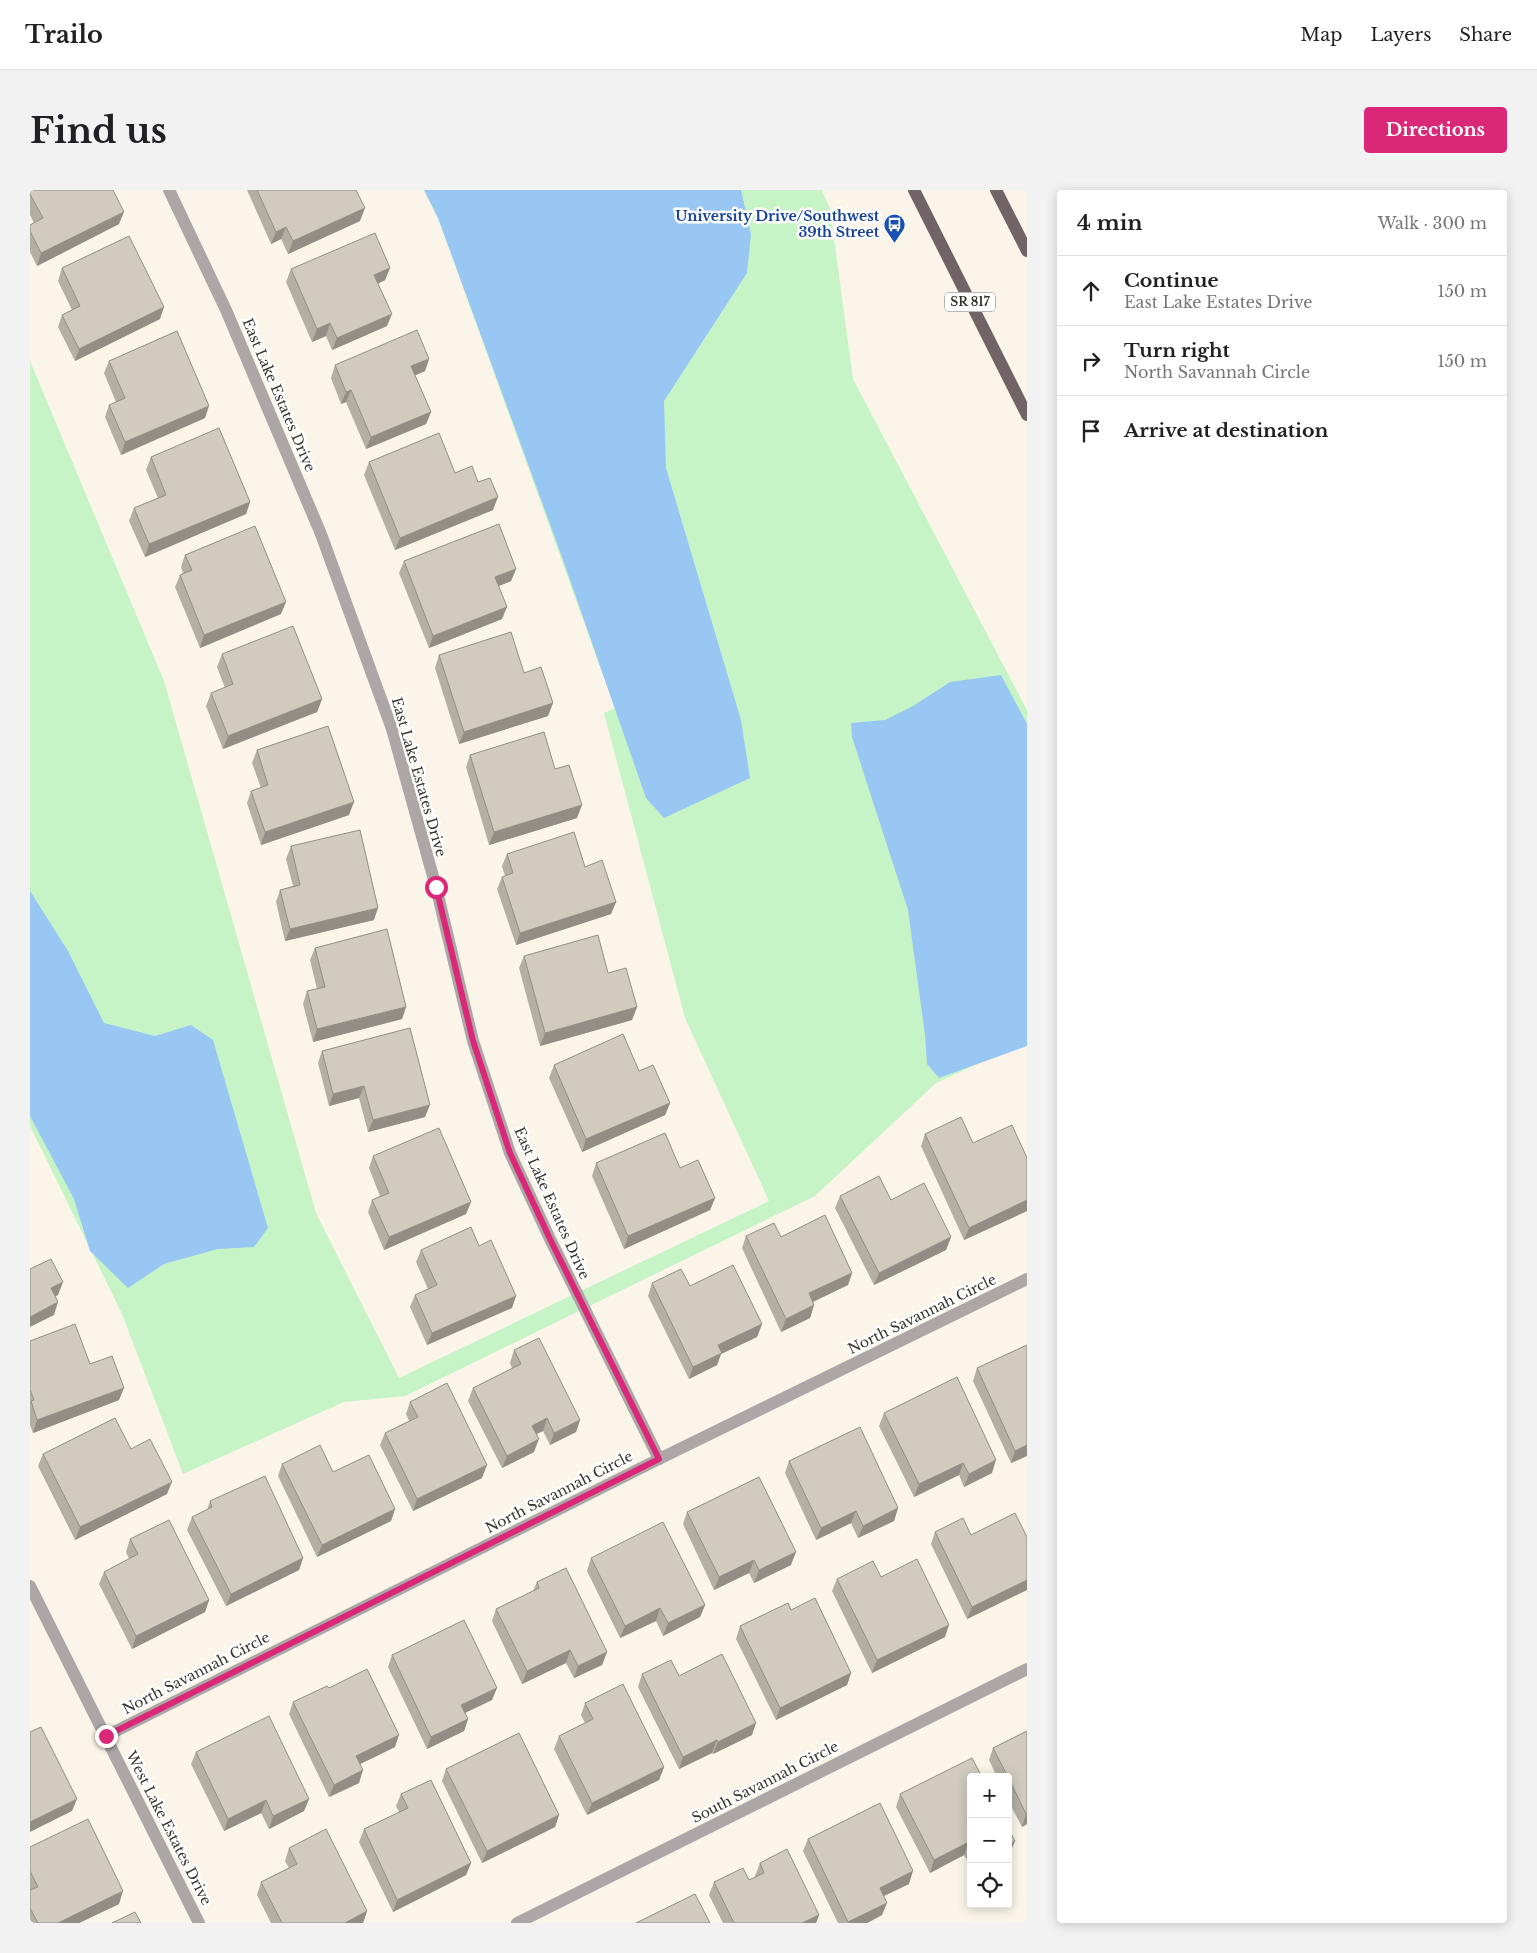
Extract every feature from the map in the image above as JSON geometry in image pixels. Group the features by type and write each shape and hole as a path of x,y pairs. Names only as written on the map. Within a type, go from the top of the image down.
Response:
{"main road":[{"name":"SR 817","path":"914,190 1027,415"},
{"path":"996,190 1027,251"}],"street":[{"name":"East Lake Estates Drive","path":"169,190 226,310 321,534 392,729 436,887 473,1041 510,1153 550,1239 659,1459"},
{"name":"North Savannah Circle","path":"106,1736 659,1459 1027,1279"},
{"name":"West Lake Estates Drive","path":"30,1586 199,1923"},
{"name":"South Savannah Circle","path":"518,1923 1027,1669"}],"green space":[{"path":"424,190 822,190 830,209 853,379 1027,710 1027,1041 936,1083 815,1196 405,1396 344,1402 183,1474 122,1314 30,1126 30,361 164,681 316,1213 399,1378 769,1201 685,1018 604,713 615,708 438,218"}],"water":[{"path":"424,190 741,190 751,234 747,273 664,401 666,468 741,720 750,778 664,818 646,798 562,557 438,218"},
{"path":"1001,675 1027,724 1027,1046 939,1078 927,1064 925,1035 908,910 852,737 851,723 885,720 913,706 950,682"},
{"path":"30,891 68,951 104,1023 155,1036 191,1025 213,1040 268,1228 254,1247 218,1249 164,1264 128,1288 90,1251 74,1199 30,1116"}],"building":[{"path":"30,190 113,190 124,212 41,253 30,231 30,225 43,218 30,194"},
{"path":"257,190 356,190 365,208 293,241 286,227 276,232"},
{"path":"375,233 390,268 374,275 392,314 337,338 330,323 317,329 291,269"},
{"path":"129,236 164,307 79,349 62,315 80,306 62,268"},
{"path":"417,330 429,359 411,366 431,412 371,437 351,390 346,392 335,365"},
{"path":"177,331 209,406 125,442 109,405 125,398 109,361"},
{"path":"219,428 250,502 149,544 134,508 166,495 151,457"},
{"path":"439,433 455,473 472,466 478,482 490,478 498,497 400,538 369,462"},
{"path":"499,524 516,569 495,577 507,607 433,636 404,561"},
{"path":"255,526 286,602 204,635 180,575 192,570 185,555"},
{"path":"293,626 322,699 228,736 211,693 233,684 222,654"},
{"path":"511,632 524,673 541,667 553,703 464,732 439,655"},
{"path":"328,726 354,802 265,832 251,791 268,785 257,750"},
{"path":"544,732 555,769 569,765 582,805 494,832 470,755"},
{"path":"360,830 378,908 290,929 280,890 300,885 291,846"},
{"path":"574,832 585,867 602,860 616,902 520,933 502,877 513,873 507,854"},
{"path":"387,929 406,1007 317,1029 307,991 325,987 315,948"},
{"path":"598,935 608,973 626,968 637,1007 545,1033 524,956"},
{"path":"410,1028 430,1105 373,1120 364,1086 333,1094 322,1051"},
{"path":"623,1034 639,1071 653,1065 670,1103 586,1139 554,1065"},
{"path":"961,1117 973,1143 1012,1125 1027,1158 1027,1200 969,1228 925,1134"},
{"path":"439,1128 471,1202 389,1237 372,1200 389,1193 373,1156"},
{"path":"665,1133 680,1168 698,1160 715,1198 628,1236 596,1163"},
{"path":"879,1176 891,1200 924,1183 951,1237 879,1273 840,1196"},
{"path":"825,1215 852,1273 809,1293 814,1305 786,1319 746,1236 774,1223 781,1237"},
{"path":"471,1227 479,1246 491,1240 516,1296 432,1333 415,1295 437,1285 421,1250"},
{"path":"51,1259 63,1282 51,1288 58,1302 30,1317 30,1269"},
{"path":"733,1265 762,1324 718,1345 722,1353 693,1367 652,1283 681,1269 690,1286"},
{"path":"75,1324 90,1364 112,1356 124,1388 37,1420 31,1401 34,1400 30,1390 30,1341"},
{"path":"539,1338 580,1420 554,1433 547,1418 532,1426 539,1439 507,1456 473,1388 521,1364 514,1350"},
{"path":"1027,1345 1027,1445 1015,1451 977,1368"},
{"path":"957,1377 996,1460 969,1474 963,1463 919,1484 884,1413"},
{"path":"447,1383 487,1465 417,1499 385,1433 418,1417 410,1402"},
{"path":"115,1418 131,1449 150,1439 172,1482 80,1527 43,1454"},
{"path":"860,1427 898,1508 863,1526 856,1511 821,1528 789,1461"},
{"path":"320,1445 333,1472 369,1455 395,1509 322,1545 282,1464"},
{"path":"265,1476 303,1558 231,1594 192,1517 212,1507 210,1501"},
{"path":"759,1477 796,1552 759,1570 754,1560 719,1577 687,1512"},
{"path":"1015,1513 1027,1537 1027,1580 972,1607 935,1532 963,1518 971,1535"},
{"path":"169,1520 209,1600 136,1636 104,1572 138,1554 130,1539"},
{"path":"663,1522 705,1605 668,1623 660,1608 625,1626 591,1558"},
{"path":"917,1559 949,1625 877,1660 837,1579 873,1561 881,1577"},
{"path":"566,1568 607,1652 578,1666 570,1650 527,1671 496,1609 539,1588 537,1582"},
{"path":"815,1598 851,1673 780,1708 740,1626 788,1603 791,1610"},
{"path":"464,1620 497,1688 461,1705 468,1719 431,1737 392,1655"},
{"path":"722,1654 756,1723 683,1757 642,1674 671,1660 679,1676"},
{"path":"367,1669 399,1735 356,1756 363,1770 334,1785 293,1702 327,1686 329,1688"},
{"path":"623,1684 664,1767 592,1803 559,1736 593,1719 585,1703"},
{"path":"269,1716 309,1799 273,1816 266,1800 228,1819 196,1752"},
{"path":"41,1727 77,1799 30,1822 30,1732"},
{"path":"1027,1731 1027,1814 1012,1785 1012,1773 1006,1773 993,1748"},
{"path":"519,1733 559,1815 487,1851 446,1769"},
{"path":"972,1758 980,1773 967,1773 967,1843 934,1860 900,1794"},
{"path":"431,1780 471,1863 397,1900 364,1829 408,1808 401,1794"},
{"path":"880,1803 913,1871 880,1888 887,1903 848,1922 808,1839"},
{"path":"88,1819 123,1891 58,1923 38,1923 30,1908 30,1890 38,1887 30,1871 30,1847"},
{"path":"326,1829 367,1911 345,1923 282,1923 261,1882 297,1864 289,1848"},
{"path":"787,1849 819,1915 802,1923 734,1923 714,1882 743,1868 749,1880 764,1873 760,1863"},
{"path":"695,1894 710,1923 636,1923"},
{"path":"135,1912 141,1923 112,1923"}],"place":[{"name":"University Drive/Southwest 39th Street","path":"895,243"}],"route":[{"path":"106,1736 659,1459 550,1239 510,1153 473,1041 436,887"}]}
